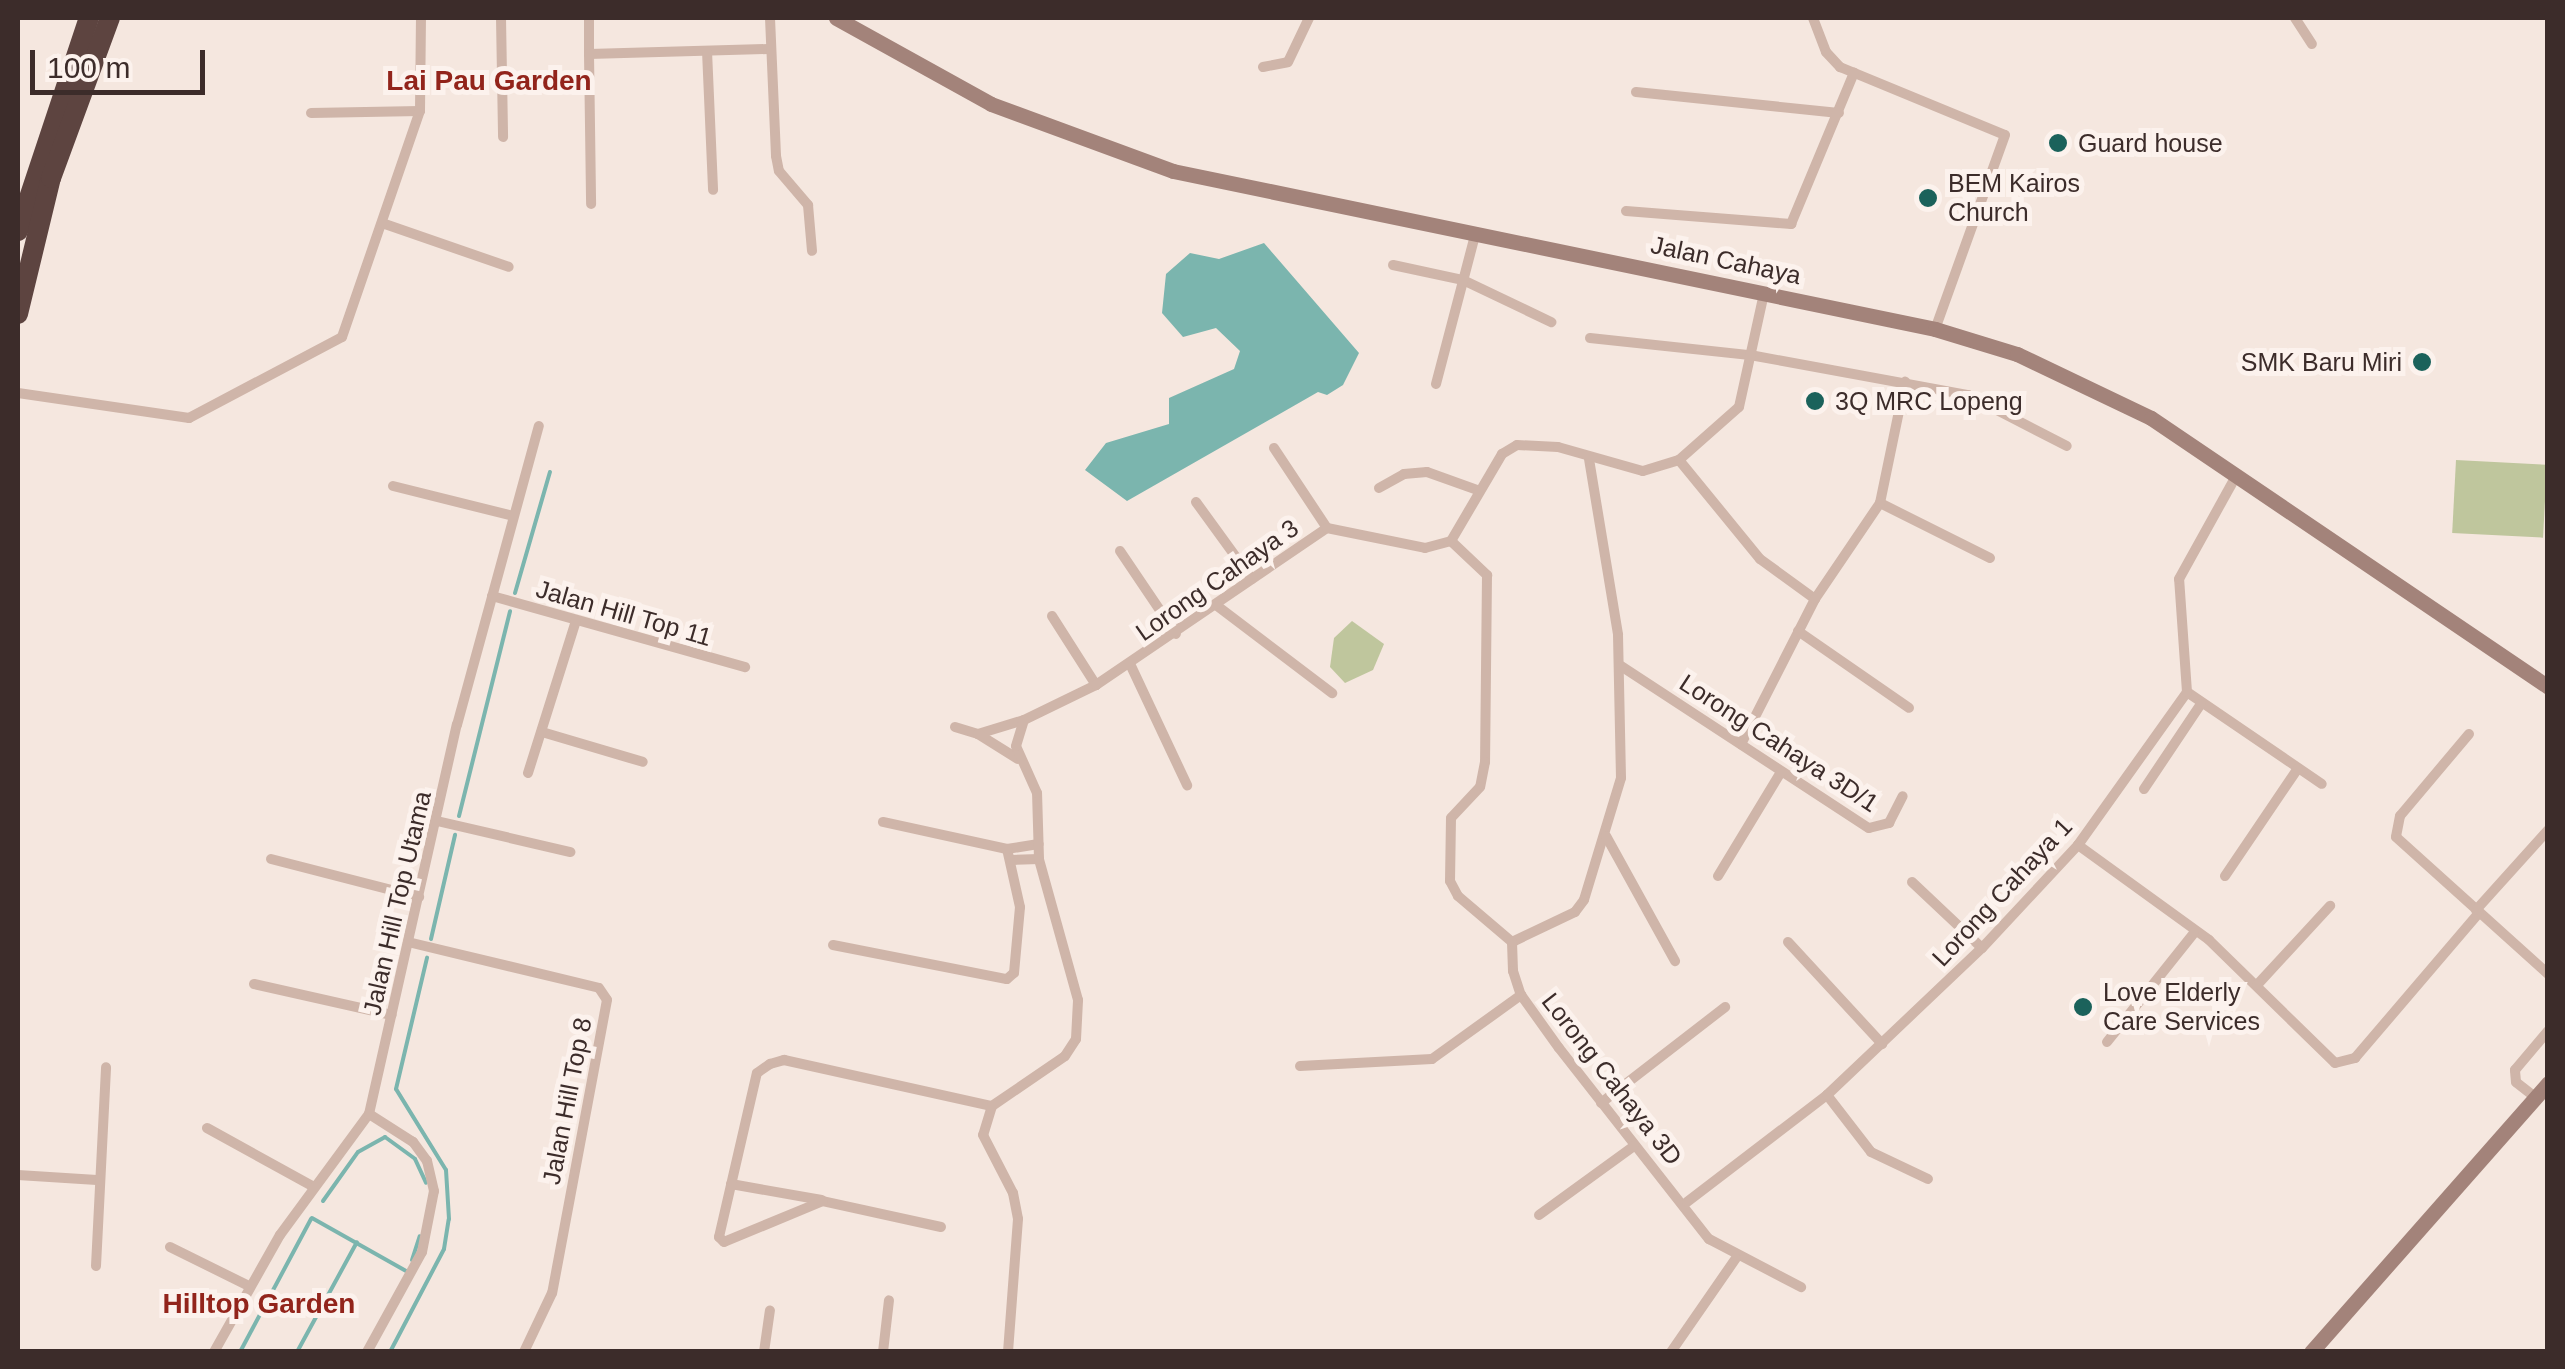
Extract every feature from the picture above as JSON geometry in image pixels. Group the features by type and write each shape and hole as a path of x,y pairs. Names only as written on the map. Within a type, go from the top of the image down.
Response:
{"highway":[{"path":"18,232 88,18"},
{"path":"18,314 46,193 110,18"}],"street":[{"path":"18,393 194,416 342,336 420,111 421,18"},
{"path":"501,18 503,137"},
{"path":"588,18 591,204"},
{"path":"770,18 768,50 776,156 779,171 808,205 812,251"},
{"name":"Jalan Cahaya","path":"836,18 990,104 1098,148 1209,180 1934,329 2091,386 2236,476 2548,687"},
{"path":"1264,67 1288,62 1309,18"},
{"path":"1813,18 1826,52 1854,74 2005,136 1934,329"},
{"path":"2294,18 2312,44"},
{"path":"589,54 768,50"},
{"path":"707,51 713,190"},
{"path":"1626,211 1791,224 1854,74"},
{"path":"1636,92 1839,113"},
{"path":"311,113 420,111"},
{"path":"382,222 508,267"},
{"path":"1436,384 1474,235"},
{"path":"1393,266 1463,280 1551,322"},
{"path":"1589,459 1621,666 1621,778 1606,836 1574,912 1512,942 1458,896 1450,881 1451,818 1480,787 1485,762 1486,594 1480,565 1451,541 1502,454 1517,444 1558,447 1589,459 1643,471 1679,460 1739,407 1764,293"},
{"path":"1590,338 1750,355 1968,395 2067,446"},
{"path":"1740,744 1815,599 1880,503 1905,382"},
{"name":"Jalan Hill Top Utama","path":"214,1352 249,1286 314,1187 370,1114 437,821 538,426"},
{"path":"1274,448 1327,528"},
{"path":"1679,460 1760,559 1815,599"},
{"path":"1379,488 1404,474 1426,472 1480,492"},
{"path":"2236,476 2179,579 2187,692 2322,784"},
{"path":"393,486 513,516"},
{"path":"1196,502 1252,579"},
{"path":"1880,503 1990,558"},
{"name":"Lorong Cahaya 3","path":"978,734 1024,720 1131,666 1327,528 1425,548 1451,541"},
{"path":"1120,552 1176,634"},
{"name":"Jalan Hill Top 11","path":"492,596 745,667"},
{"path":"1216,605 1332,693"},
{"path":"1052,616 1096,684"},
{"path":"528,773 576,621"},
{"path":"1798,631 1909,708"},
{"path":"1131,666 1187,785"},
{"name":"Lorong Cahaya 3D/1","path":"1621,666 1869,828 1889,823 1902,796"},
{"name":"Lorong Cahaya 1","path":"1686,1202 1828,1095 1982,948 2078,844 2187,692"},
{"path":"2144,789 2202,704"},
{"path":"1018,759 1024,720"},
{"path":"954,727 978,734 1018,759 1037,793 1040,859 1078,1000 1076,1039 1065,1056 992,1106 983,1135 1013,1193 1018,1219 1008,1352"},
{"path":"542,732 643,762"},
{"path":"2469,734 2396,829 2402,845 2548,974"},
{"path":"2226,876 2298,768"},
{"path":"1718,876 1782,772"},
{"path":"437,821 570,852"},
{"path":"883,822 1009,855 1040,859"},
{"path":"2078,844 2257,985 2324,1057 2346,1063 2548,830"},
{"path":"1606,836 1675,961"},
{"path":"1009,855 1039,844"},
{"path":"833,945 1006,979 1019,960 1009,855"},
{"path":"272,858 419,896"},
{"path":"1912,882 1982,948"},
{"path":"2257,985 2330,906"},
{"path":"2107,1042 2194,934"},
{"name":"Jalan Hill Top 8","path":"408,942 599,988 607,1000 552,1293 524,1352"},
{"name":"Lorong Cahaya 3D","path":"1512,942 1520,995 1634,1146 1686,1202 1709,1239 1736,1258 1801,1287"},
{"path":"1788,942 1882,1044"},
{"path":"254,984 392,1015"},
{"path":"1300,1066 1432,1058 1520,995"},
{"path":"1601,1102 1725,1008"},
{"path":"2535,1097 2516,1082 2514,1070 2548,1031"},
{"path":"823,1200 724,1242 719,1236 758,1072 770,1064 784,1060 992,1106"},
{"path":"96,1266 97,1180 106,1068"},
{"path":"2311,1352 2548,1082"},
{"path":"1828,1095 1870,1152 1928,1180"},
{"path":"367,1352 422,1252 434,1191 427,1161 413,1142 370,1114"},
{"path":"207,1128 314,1187"},
{"path":"1539,1215 1634,1146"},
{"path":"18,1176 97,1180"},
{"path":"732,1184 941,1227"},
{"path":"170,1247 249,1286"},
{"path":"1671,1352 1736,1258"},
{"path":"883,1352 889,1300"},
{"path":"764,1352 770,1310"}],"green space":[{"path":"2456,460 2547,465 2543,538 2452,533"},
{"path":"1352,621 1384,644 1373,670 1345,683 1330,667 1334,638"}],"water":[{"path":"1264,243 1359,353 1343,385 1327,395 1318,392 1127,501 1085,470 1106,443 1169,424 1169,398 1234,369 1240,351 1216,328 1183,337 1162,313 1166,274 1190,253 1219,259"}],"waterway":[{"path":"515,593 550,472"},
{"path":"459,816 510,611"},
{"path":"431,939 455,835"},
{"path":"390,1352 444,1249 449,1219 446,1170 396,1089 427,958"},
{"path":"323,1201 358,1152 385,1137 415,1159 426,1183"},
{"path":"312,1218 406,1271"},
{"path":"240,1352 311,1219"},
{"path":"412,1260 420,1236"},
{"path":"297,1352 357,1242"}],"place":[{"name":"Guard house","path":"2058,143"},
{"name":"BEM Kairos Church","path":"1928,198"},
{"name":"SMK Baru Miri","path":"2422,362"},
{"name":"3Q MRC Lopeng","path":"1815,401"},
{"name":"Love Elderly Care Services","path":"2083,1007"}],"district":[{"name":"Lai Pau Garden","path":"489,81"},
{"name":"Hilltop Garden","path":"259,1304"}]}
